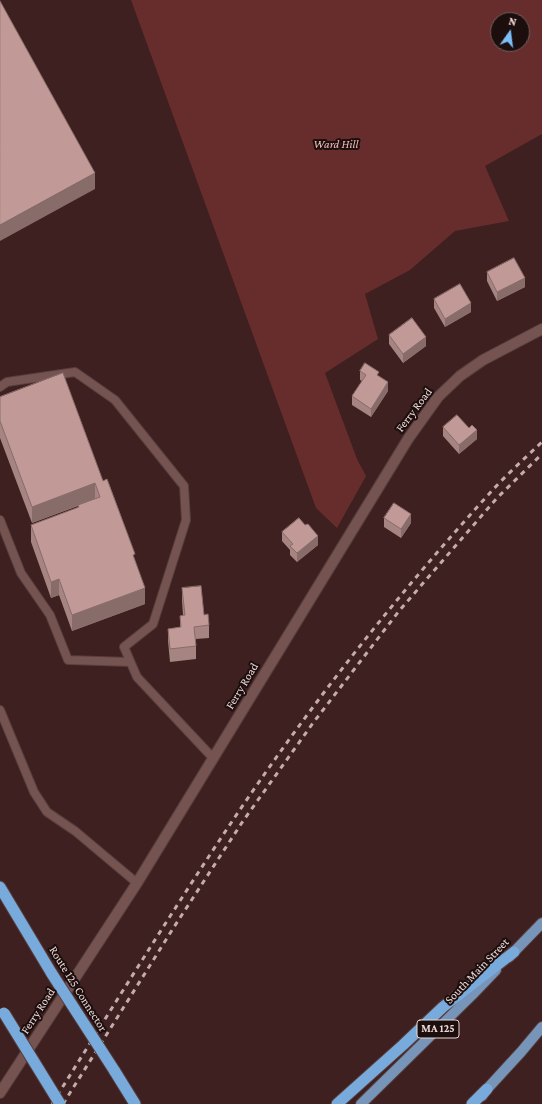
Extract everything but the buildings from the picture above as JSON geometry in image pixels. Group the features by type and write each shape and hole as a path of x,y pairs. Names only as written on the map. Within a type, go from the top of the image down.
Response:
{"highway":[{"name":"Route 125 Connector","path":"0,887 52,974 136,1104"},
{"path":"337,1104 443,1007 514,952"},
{"path":"2,1010 60,1104"},
{"path":"472,1104 487,1088"}],"main road":[{"name":"South Main Street","path":"361,1104 467,1001 542,923"},
{"path":"476,1104 487,1088 521,1052 542,1026"}],"street":[{"name":"Ferry Road","path":"0,1093 137,883 408,438 438,397 460,376 483,360 542,329"}],"lane":[{"path":"0,387 7,382 75,372 115,400 184,486 186,520 154,624 124,647 137,677 213,758"},
{"path":"0,520 21,573 50,615 68,660 130,662"},
{"path":"0,710 34,792 47,812 75,832 137,883"}],"green space":[{"name":"Ward Hill","path":"131,0 542,0 542,134 485,166 509,221 455,231 410,270 365,294 378,339 325,373 357,459 366,476 337,528 316,508"}],"railway":[{"path":"52,1104 188,888 235,817 294,733 356,651 421,571 495,487 542,442"},
{"path":"63,1104 174,927 243,821 313,723 399,611 497,498 542,454"}]}
